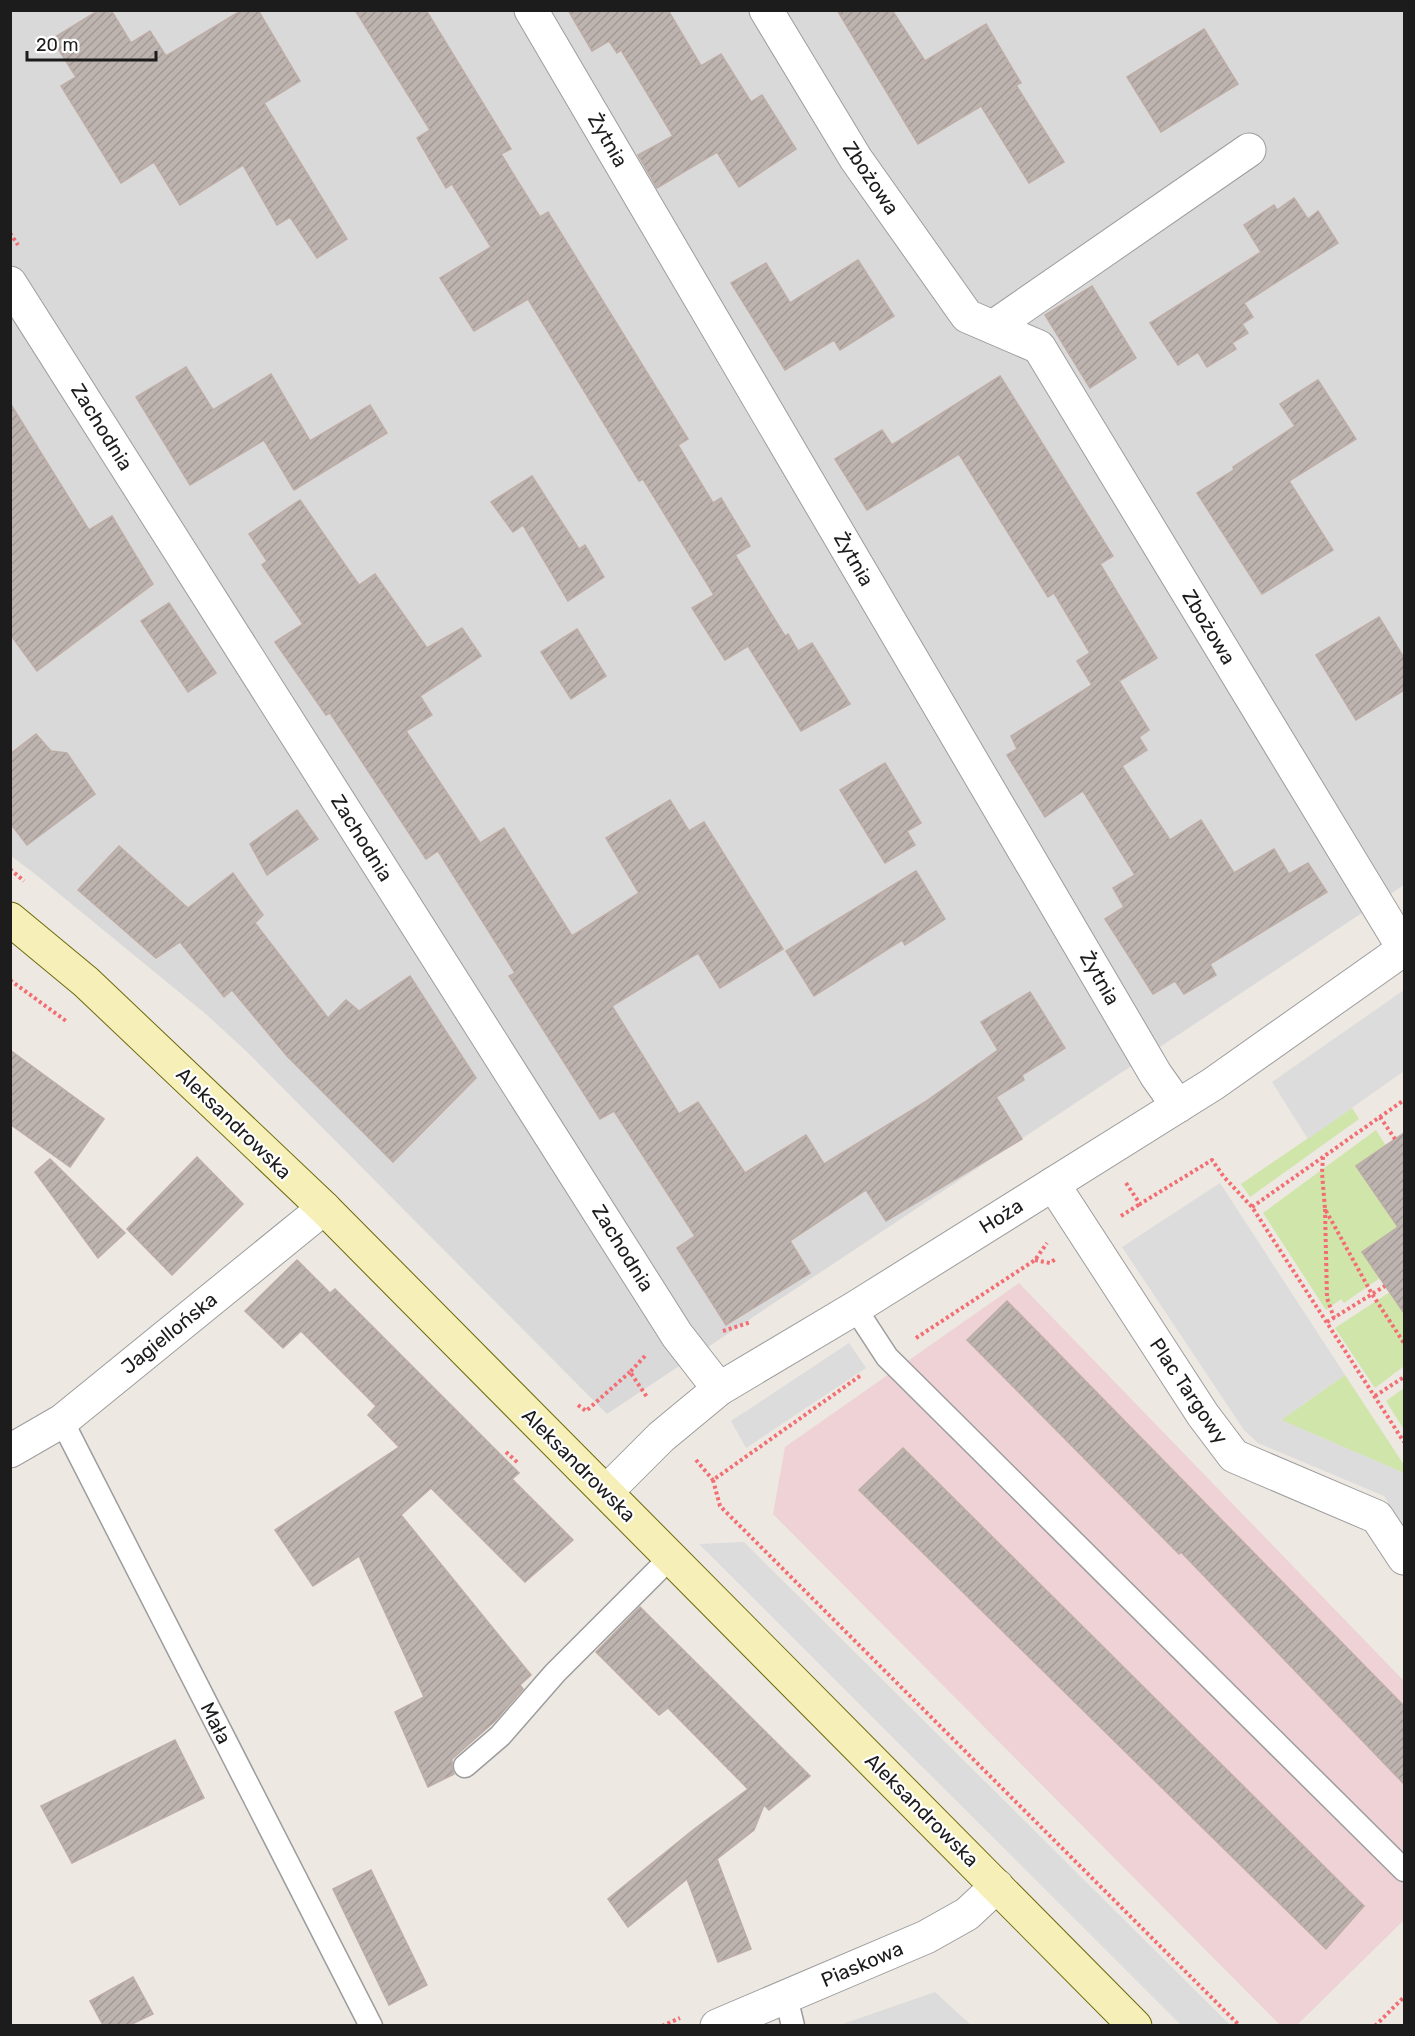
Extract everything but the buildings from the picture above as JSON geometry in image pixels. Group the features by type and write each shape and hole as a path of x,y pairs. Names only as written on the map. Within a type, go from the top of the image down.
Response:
{"main road":[{"name":"Aleksandrowska","path":"10,919 93,989 324,1208 1135,2025"}],"street":[{"name":"Żytnia","path":"531,10 1150,1064 1178,1107"},
{"name":"Zbożowa","path":"766,10 856,159 967,316 1039,347 1404,949"},
{"path":"993,327 1249,150"},
{"name":"Zachodnia","path":"10,283 677,1335 719,1389"},
{"name":"Hoża","path":"606,1492 661,1437 719,1389 855,1308 1061,1197 1178,1107 1404,949"},
{"name":"Plac Targowy","path":"1061,1197 1203,1415 1234,1456 1377,1517 1404,1558"},
{"name":"Jagiellońska","path":"10,1451 62,1421 324,1208"},
{"name":"Piaskowa","path":"717,2025 790,2011 967,1914 997,1886"}],"lane":[{"path":"855,1308 887,1357 1404,1870"},
{"name":"Mała","path":"62,1421 371,2025"},
{"path":"465,1766 500,1736 555,1673 671,1557"}],"path":[{"path":"1252,1207 1404,1100"},
{"path":"1380,1117 1395,1139"},
{"path":"1323,1157 1327,1298 1334,1318"},
{"path":"1122,1177 1140,1204 1212,1160 1224,1177 1252,1207 1404,1442"},
{"path":"1061,1197 1035,1260 887,1357 713,1480 720,1506 1240,2025"},
{"path":"1325,1209 1372,1294 1404,1343"},
{"path":"1327,1322 1385,1286"},
{"path":"677,1335 708,1318 718,1333 762,1318"},
{"path":"1375,1397 1404,1377"},
{"path":"1375,2025 1404,1997"}],"shaded area":[{"path":"11,11 1404,11 1404,885 607,1414 246,1051 207,1015 11,856"},
{"path":"1404,990 1404,1071 1308,1139 1272,1082"},
{"path":"1220,1183 1345,1375 1281,1420 1404,1473 1404,1527 1384,1496 1258,1443 1244,1430 1122,1247"},
{"path":"1019,1283 1404,1681 1404,1920 1297,2025 1280,2025 773,1514 785,1447"},
{"path":"849,1343 866,1368 746,1448 731,1421"},
{"path":"744,1542 1230,2025 1181,2025 699,1544"},
{"path":"935,1992 971,2025 840,2025"}],"green space":[{"path":"1352,1108 1359,1119 1250,1197 1241,1184"},
{"path":"1376,1130 1386,1146 1398,1227 1362,1252 1380,1278 1344,1303 1341,1299 1326,1310 1263,1213"},
{"path":"1390,1292 1404,1314 1404,1366 1375,1388 1335,1328"},
{"path":"1345,1375 1404,1465 1404,1473 1281,1420"},
{"path":"1404,1388 1404,1430 1386,1401"}]}
